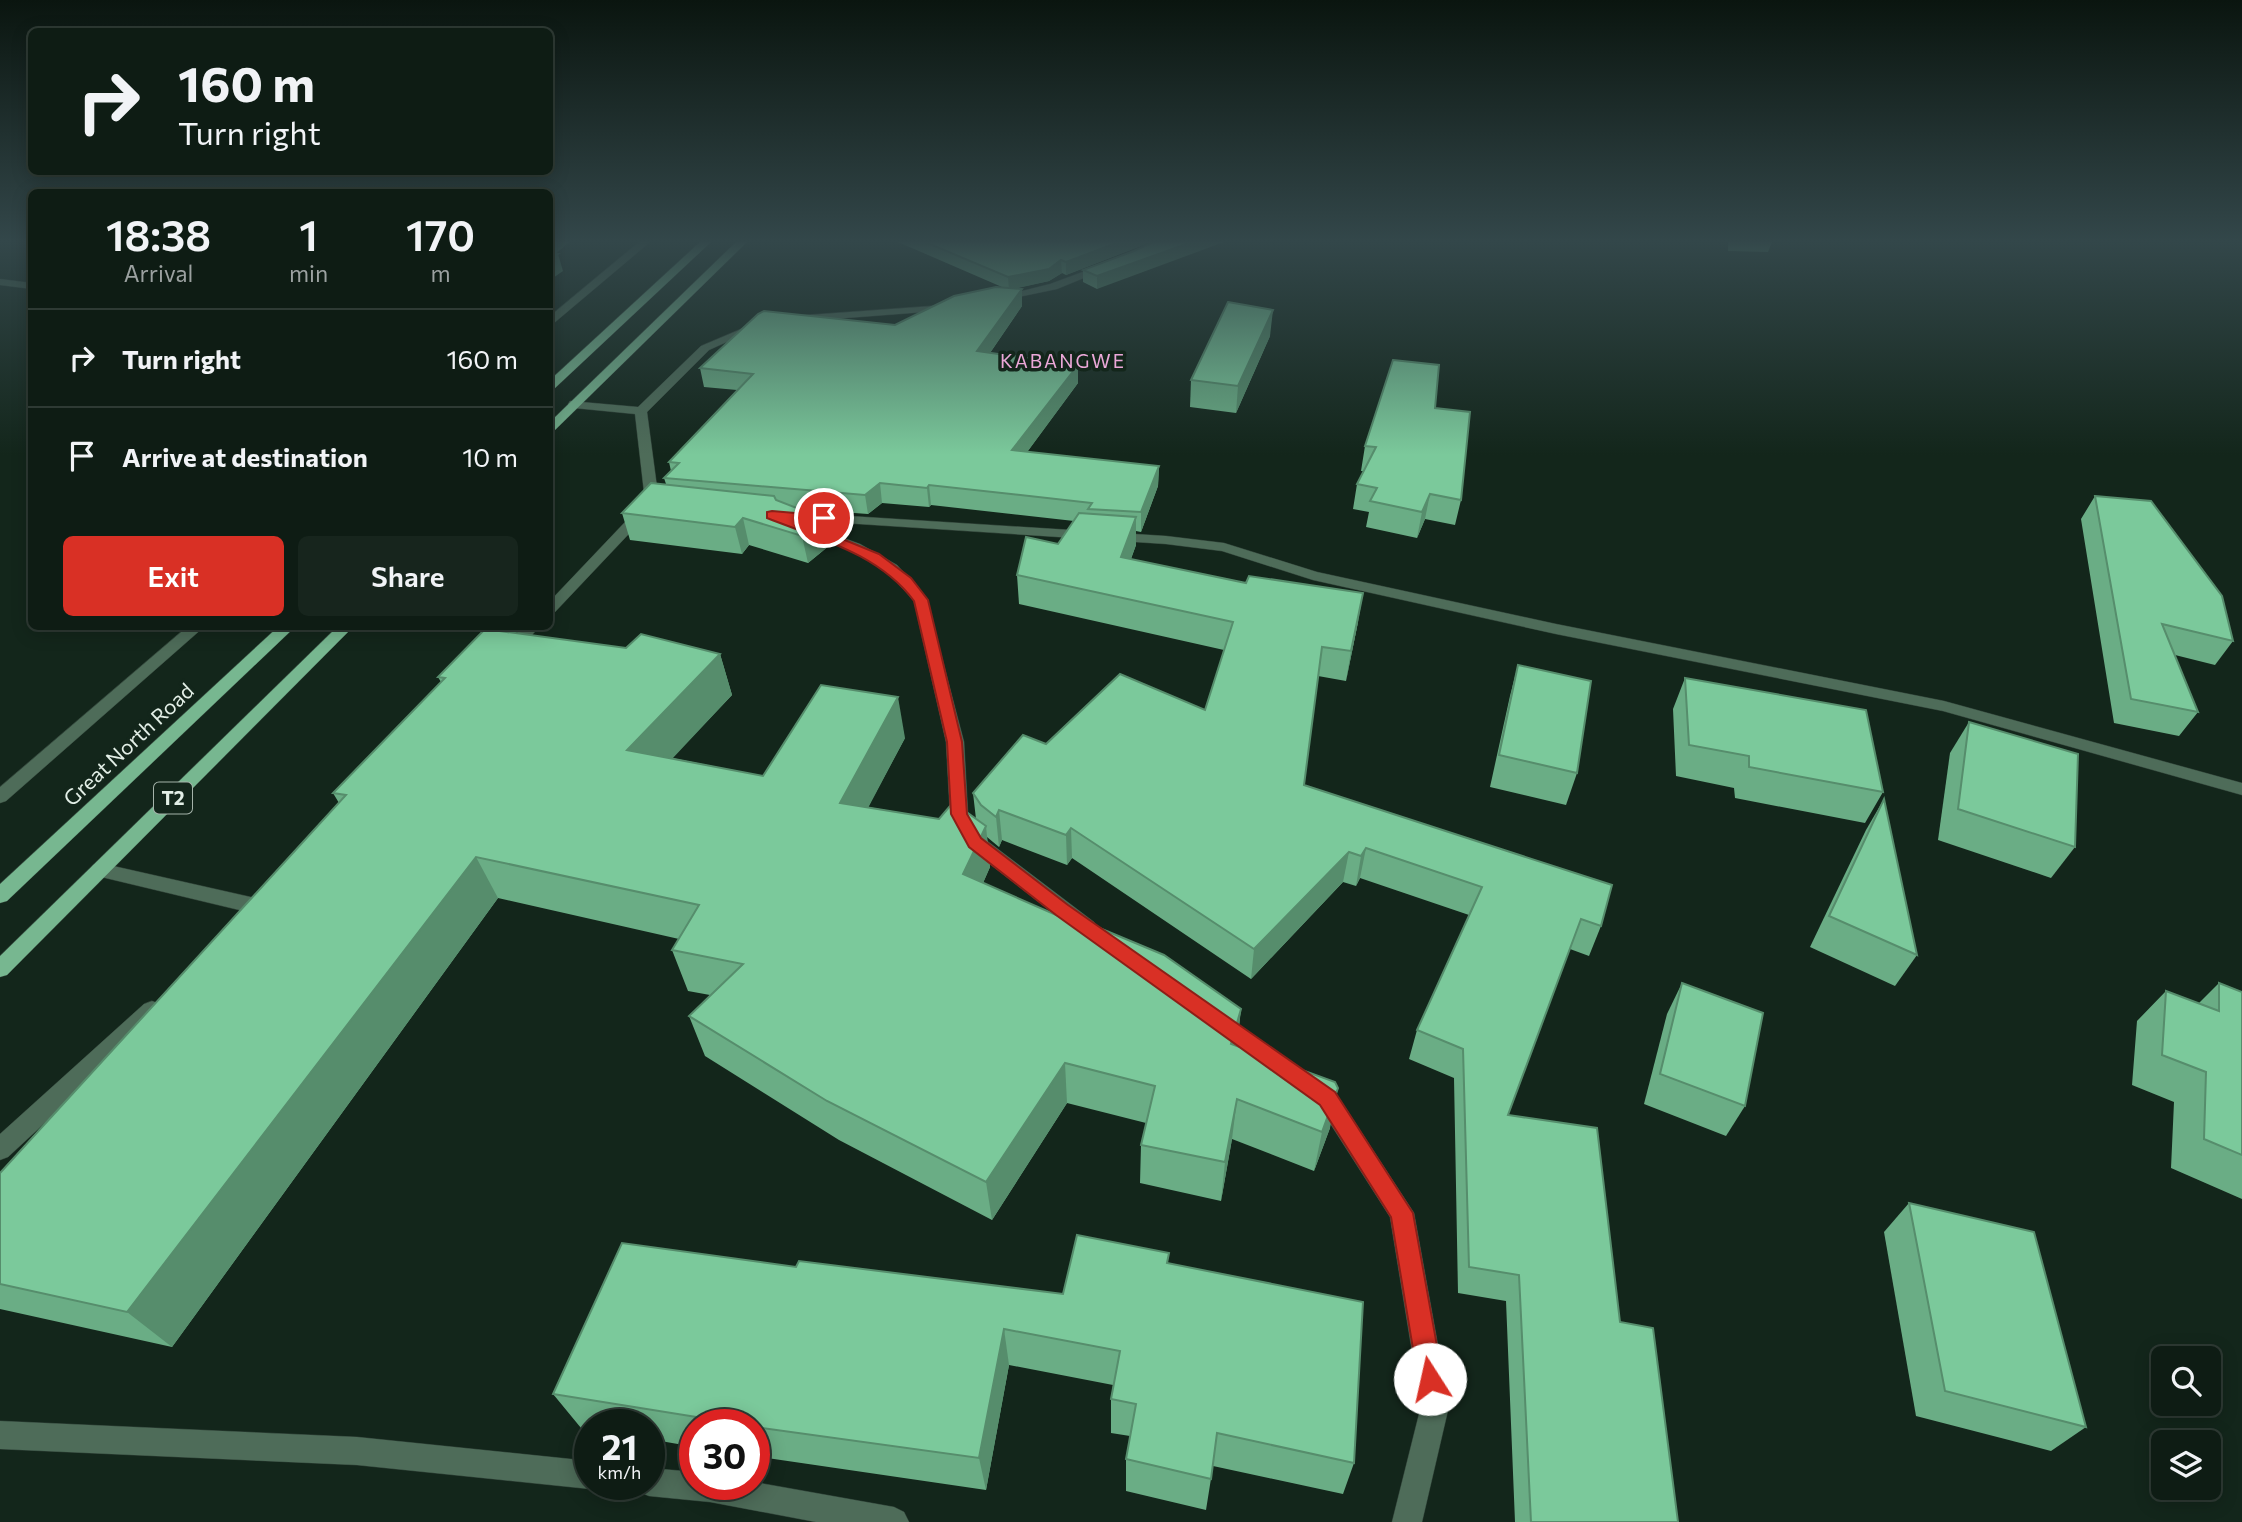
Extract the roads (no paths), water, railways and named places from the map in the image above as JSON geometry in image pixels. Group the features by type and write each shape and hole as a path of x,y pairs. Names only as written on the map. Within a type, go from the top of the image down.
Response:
{"main road":[{"path":"553,383 629,313"},
{"path":"553,425 669,313"},
{"name":"Great North Road","path":"0,896 285,630"},
{"name":"T2","path":"0,970 343,630"}],"street":[{"path":"785,319 861,313"},
{"path":"641,411 705,348 772,320"},
{"path":"574,404 641,411"},
{"path":"553,606 659,503 641,411"},
{"path":"1106,943 975,842 965,828 957,796 955,742 921,600 906,581 875,557 785,518 1166,540 1224,547 1313,576 1367,588 1556,629 1944,706 2242,789"},
{"path":"0,797 193,630"},
{"path":"495,667 529,630"},
{"path":"100,870 269,903 244,926"},
{"path":"0,1149 163,1000"},
{"path":"1206,1015 1327,1099 1402,1213 1435,1406 1407,1522"},
{"path":"0,1435 357,1451 574,1473"},
{"path":"665,1484 710,1488 894,1522"}],"district":[{"name":"KABANGWE","path":"1063,361"}]}
